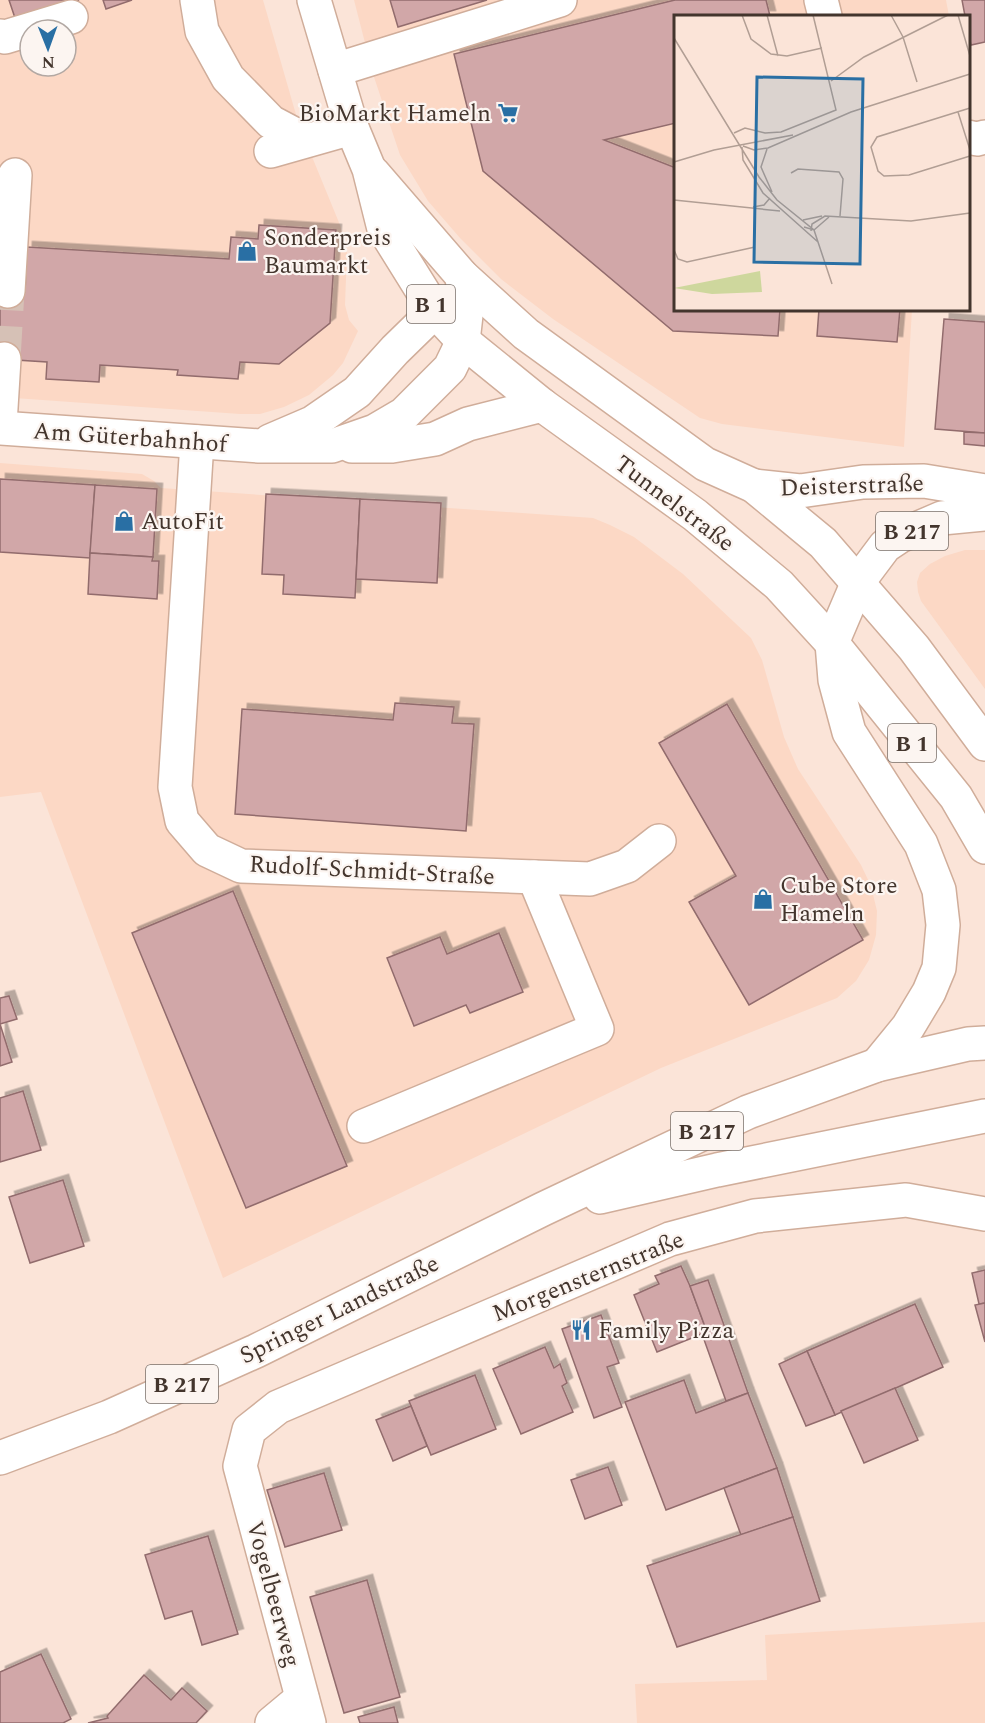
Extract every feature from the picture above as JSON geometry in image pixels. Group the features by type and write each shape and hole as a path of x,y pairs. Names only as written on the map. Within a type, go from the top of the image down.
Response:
{"main road":[{"path":"197,0 202,31 228,78 271,122 305,140"},
{"name":"Tunnelstraße","path":"314,0 352,128 369,169 384,229 455,322 542,405 695,515 779,585 832,643 956,797 985,848"},
{"path":"334,70 560,0"},
{"path":"821,0 825,15"},
{"path":"0,36 5,37 71,17"},
{"path":"271,151 352,128"},
{"name":"Tunnelstraße","path":"369,169 462,276 526,334 705,464 754,486 823,543 914,648 985,744"},
{"path":"8,291 15,175"},
{"path":"462,276 455,322 526,334"},
{"name":"Am Güterbahnhof","path":"259,446 312,423 357,392 395,350 455,322"},
{"name":"Am Güterbahnhof","path":"332,446 375,431 404,414 450,368 455,322"},
{"path":"0,426 4,359"},
{"name":"Am Güterbahnhof","path":"0,426 259,446 392,446 435,439 468,424 542,405"},
{"name":"Rudolf-Schmidt-Straße","path":"197,442 175,787 182,821 207,850 241,866 590,879 627,866 658,841"},
{"name":"Deisterstraße","path":"754,486 800,491 863,482 924,481 985,491"},
{"name":"Deisterstraße","path":"832,643 858,582 885,546 900,536 942,518 985,514"},
{"name":"B 217","path":"832,643 835,680 849,732 921,844 939,890 943,925 939,968 929,992 908,1027 877,1065"},
{"path":"363,1126 597,1029 534,877"},
{"name":"B 217","path":"877,1065 985,1042"},
{"name":"Springer Landstraße","path":"0,1458 109,1417 256,1351 543,1209 748,1112 877,1065"},
{"name":"Springer Landstraße","path":"543,1209 717,1170 985,1116"},
{"name":"Morgensternstraße","path":"240,1466 249,1430 278,1407 670,1239 755,1216 906,1200 985,1214"},
{"name":"Vogelbeerweg","path":"240,1466 306,1710"},
{"path":"272,1723 306,1710"}],"shaded area":[{"path":"0,0 263,0 299,125 340,225 347,252 345,305 349,320 358,331 343,363 333,375 309,395 284,407 260,414 0,397"},
{"path":"354,0 946,0 949,15 674,15 674,310 912,310 904,447 722,424 700,418 553,319 501,279 460,238 428,201 400,155 373,74"},
{"path":"0,463 142,474 161,488 593,518 634,537 683,574 751,638 762,660 784,737 798,769 861,865 871,886 877,911 876,935 869,960 856,981 837,998 661,1068 223,1278 41,792 0,797"},
{"path":"965,550 985,550 985,689 921,601 918,592 917,582 920,573 930,564 945,556"},
{"path":"985,1622 985,1723 637,1723 635,1684 767,1680 765,1635"}],"building":[{"path":"9,0 79,0 25,18 18,18 16,21"},
{"path":"103,0 132,0 106,9"},
{"path":"390,0 487,0 398,27"},
{"path":"675,0 766,0 770,15 674,15 674,123 604,140 674,167 674,310 780,310 778,336 673,331 483,171 454,54"},
{"path":"962,0 985,0 985,42 971,45 970,15 965,15"},
{"path":"259,225 336,230 330,323 279,364 240,362 238,379 177,375 178,370 100,365 99,382 46,379 47,362 0,359 0,291 25,292 27,247 229,259 231,237 258,239"},
{"path":"819,310 900,310 897,342 817,336"},
{"path":"944,319 985,322 985,433 935,429"},
{"path":"964,432 985,433 985,446 964,444"},
{"path":"0,479 95,485 90,558 0,552"},
{"path":"95,485 157,489 153,557 90,553"},
{"path":"266,494 360,499 355,598 283,594 284,575 262,574"},
{"path":"360,499 441,503 437,583 356,579"},
{"path":"90,553 153,557 152,561 159,561 157,599 88,594"},
{"path":"395,703 454,707 452,723 474,724 466,831 235,814 242,709 393,720"},
{"path":"727,704 863,940 749,1005 689,902 736,876 659,743"},
{"path":"233,891 347,1166 246,1208 132,933"},
{"path":"499,933 523,992 470,1013 466,1005 414,1026 387,958 440,937 447,954"},
{"path":"9,996 17,1019 0,1024 0,998"},
{"path":"0,1024 12,1062 0,1066"},
{"path":"23,1091 41,1150 0,1162 0,1098"},
{"path":"63,1180 84,1246 30,1263 9,1197"},
{"path":"681,1266 707,1332 657,1352 634,1295 659,1284 655,1276"},
{"path":"985,1270 985,1303 979,1304 972,1273"},
{"path":"708,1280 748,1393 726,1401 702,1334 707,1332 690,1286"},
{"path":"985,1303 985,1342 975,1305"},
{"path":"915,1304 943,1367 835,1415 807,1351"},
{"path":"601,1315 619,1363 607,1367 622,1407 594,1418 562,1329"},
{"path":"545,1347 554,1368 560,1364 567,1383 562,1386 573,1412 521,1434 493,1369"},
{"path":"807,1351 835,1415 806,1426 779,1364"},
{"path":"475,1375 496,1429 431,1455 409,1401"},
{"path":"684,1380 696,1413 748,1393 777,1468 666,1510 625,1402"},
{"path":"895,1388 918,1440 864,1463 841,1411"},
{"path":"411,1406 427,1446 393,1461 376,1420"},
{"path":"608,1467 622,1505 585,1519 571,1480"},
{"path":"777,1468 793,1517 741,1535 724,1488"},
{"path":"324,1473 342,1530 285,1547 267,1490"},
{"path":"793,1517 820,1601 677,1647 647,1566"},
{"path":"208,1536 238,1634 202,1645 192,1611 165,1619 145,1555"},
{"path":"367,1580 400,1697 344,1713 310,1597"},
{"path":"41,1654 71,1719 63,1723 0,1723 0,1672"},
{"path":"144,1675 171,1700 182,1688 207,1711 196,1723 88,1723 108,1718 107,1716"},
{"path":"394,1707 398,1723 360,1723 358,1717"}],"tunnel":[{"path":"4,359 8,291"}],"place":[{"name":"BioMarkt Hameln","path":"508,113"},
{"name":"Sonderpreis Baumarkt","path":"247,251"},
{"name":"AutoFit","path":"124,521"},
{"name":"Cube Store Hameln","path":"763,899"},
{"name":"Family Pizza","path":"581,1330"}]}
